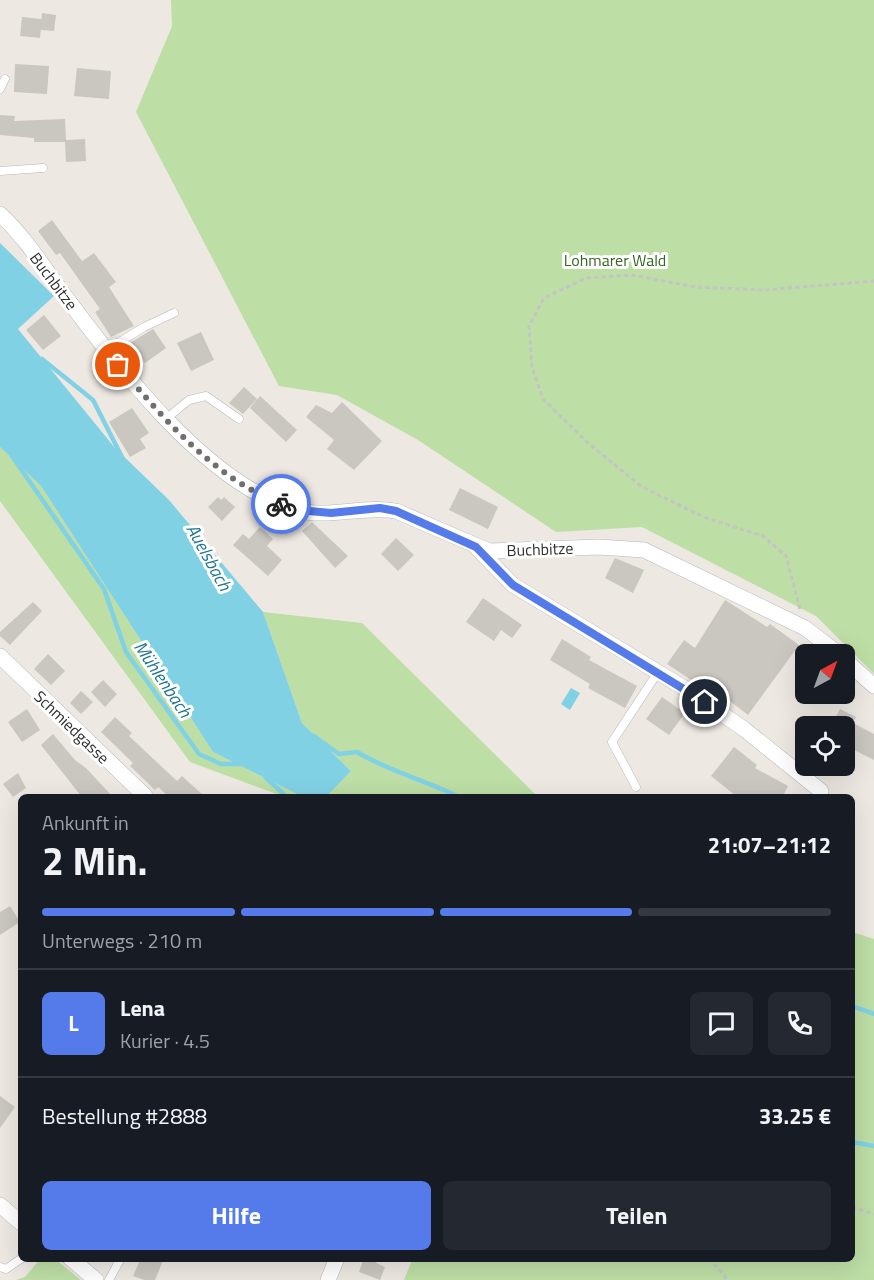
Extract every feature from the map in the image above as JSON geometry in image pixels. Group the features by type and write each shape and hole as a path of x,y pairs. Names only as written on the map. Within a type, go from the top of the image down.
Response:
{"street":[{"name":"Buchbitze","path":"0,214 105,351 167,418 210,461 234,479 270,499 298,510 331,513 380,508 396,511 489,551 599,548 645,550 805,628 825,644"},
{"path":"476,547 513,585 658,672 744,729 822,791"},
{"name":"Schmiedgasse","path":"0,656 143,794"},
{"path":"855,669 874,687"},
{"path":"0,1206 18,1221"},
{"path":"74,1262 96,1280"},
{"path":"328,1280 335,1262"}],"lane":[{"path":"0,89 5,79"},
{"path":"0,171 43,168"},
{"path":"105,351 144,327 174,313"},
{"path":"167,418 189,400 206,396 239,419"},
{"path":"636,787 612,742 658,672"},
{"path":"0,1267 6,1269 18,1261"},
{"path":"109,1280 119,1262"}],"path":[{"path":"805,628 786,556 763,536 706,518 642,487 588,443 543,399 532,367 529,326 544,298 586,278 631,275 696,287 764,290 874,281"},
{"path":"855,1208 874,1214"},
{"path":"712,1262 728,1280"}],"green space":[{"name":"Lohmarer Wald","path":"171,0 874,0 874,674 855,655 855,644 844,644 816,616 642,527 556,532 418,440 337,395 279,386 136,112 172,26"},
{"path":"0,447 41,486 213,752 297,794 277,794 190,762 0,501"},
{"path":"263,612 362,623 535,794 329,794 351,771 302,723"},
{"path":"855,933 874,939 874,1280 404,1280 411,1262 855,1262"},
{"path":"38,1262 59,1262 81,1280 16,1280 25,1277"}],"water":[{"path":"0,243 54,296 18,329 115,448 169,500 263,612 302,723 351,771 329,794 297,794 213,752 41,486 0,447"},
{"path":"571,688 580,693 570,710 561,704"}],"building":[{"path":"42,13 56,15 54,31 41,30"},
{"path":"22,17 42,19 40,38 20,36"},
{"path":"15,64 49,66 47,94 14,92"},
{"path":"77,68 111,71 109,99 74,96"},
{"path":"0,115 15,116 14,121 65,119 66,140 85,139 86,161 66,162 65,142 34,142 34,138 0,135"},
{"path":"52,220 82,261 94,253 116,282 109,287 134,326 111,337 95,312 100,309 60,253 56,255 38,231"},
{"path":"44,315 61,336 43,350 26,330"},
{"path":"153,329 166,348 145,363 130,343"},
{"path":"201,332 214,360 191,371 177,343"},
{"path":"244,387 257,399 243,414 229,403"},
{"path":"260,396 297,430 286,442 250,408"},
{"path":"342,402 382,441 354,470 327,449 334,440 306,417 316,405 332,413"},
{"path":"132,408 149,433 140,439 146,448 130,457 109,422"},
{"path":"460,488 498,507 488,529 449,510"},
{"path":"218,497 221,500 224,497 235,507 222,521 208,507"},
{"path":"312,522 348,556 335,568 302,531"},
{"path":"260,527 273,539 267,546 282,560 268,576 233,545 243,534 249,539"},
{"path":"396,538 414,555 398,571 381,554"},
{"path":"615,558 644,570 633,593 605,578"},
{"path":"483,598 522,625 512,638 501,630 494,641 466,622"},
{"path":"725,600 767,627 770,624 798,644 795,644 795,650 748,715 708,684 705,689 667,664 684,640 695,648"},
{"path":"33,602 42,611 10,645 0,636 0,632"},
{"path":"562,639 591,657 589,660 637,686 625,708 588,688 590,684 550,660"},
{"path":"48,654 65,671 51,685 34,669"},
{"path":"103,680 117,694 105,707 91,692"},
{"path":"81,691 93,702 81,714 70,703"},
{"path":"662,697 685,713 669,735 646,719"},
{"path":"27,709 40,730 22,742 8,722"},
{"path":"840,709 854,716 836,716"},
{"path":"115,717 132,733 129,736 177,781 182,776 202,794 166,794 158,787 155,790 130,766 133,763 101,732"},
{"path":"855,724 874,734 874,760 855,750"},
{"path":"53,734 75,760 86,768 110,794 79,794 41,745"},
{"path":"734,747 757,765 755,768 788,786 784,794 734,794 711,776"},
{"path":"18,773 26,788 13,797 3,784"},
{"path":"10,906 18,919 18,923 0,935 0,912"},
{"path":"0,1096 15,1107 0,1128"},
{"path":"139,1262 162,1262 155,1280 144,1280 133,1276"},
{"path":"363,1262 376,1262 385,1267 380,1280 359,1272"}],"waterway":[{"name":"Auelsbach","path":"42,359 93,400 122,457"},
{"name":"Mühlenbach","path":"12,456 104,589 126,652 199,754 221,764 240,764"},
{"name":"Auelsbach","path":"314,736 339,754 357,752 381,765 452,794"},
{"name":"Mühlenbach","path":"266,778 284,794"},
{"name":"Auelsbach","path":"855,1007 874,1014"},
{"name":"Mühlenbach","path":"855,1143 874,1146"}],"way so far":[{"path":"118,365 142,394 210,461 234,479 281,504"}],"route":[{"path":"281,504 298,510 331,513 380,508 396,511 476,547 513,585 705,702"}]}
